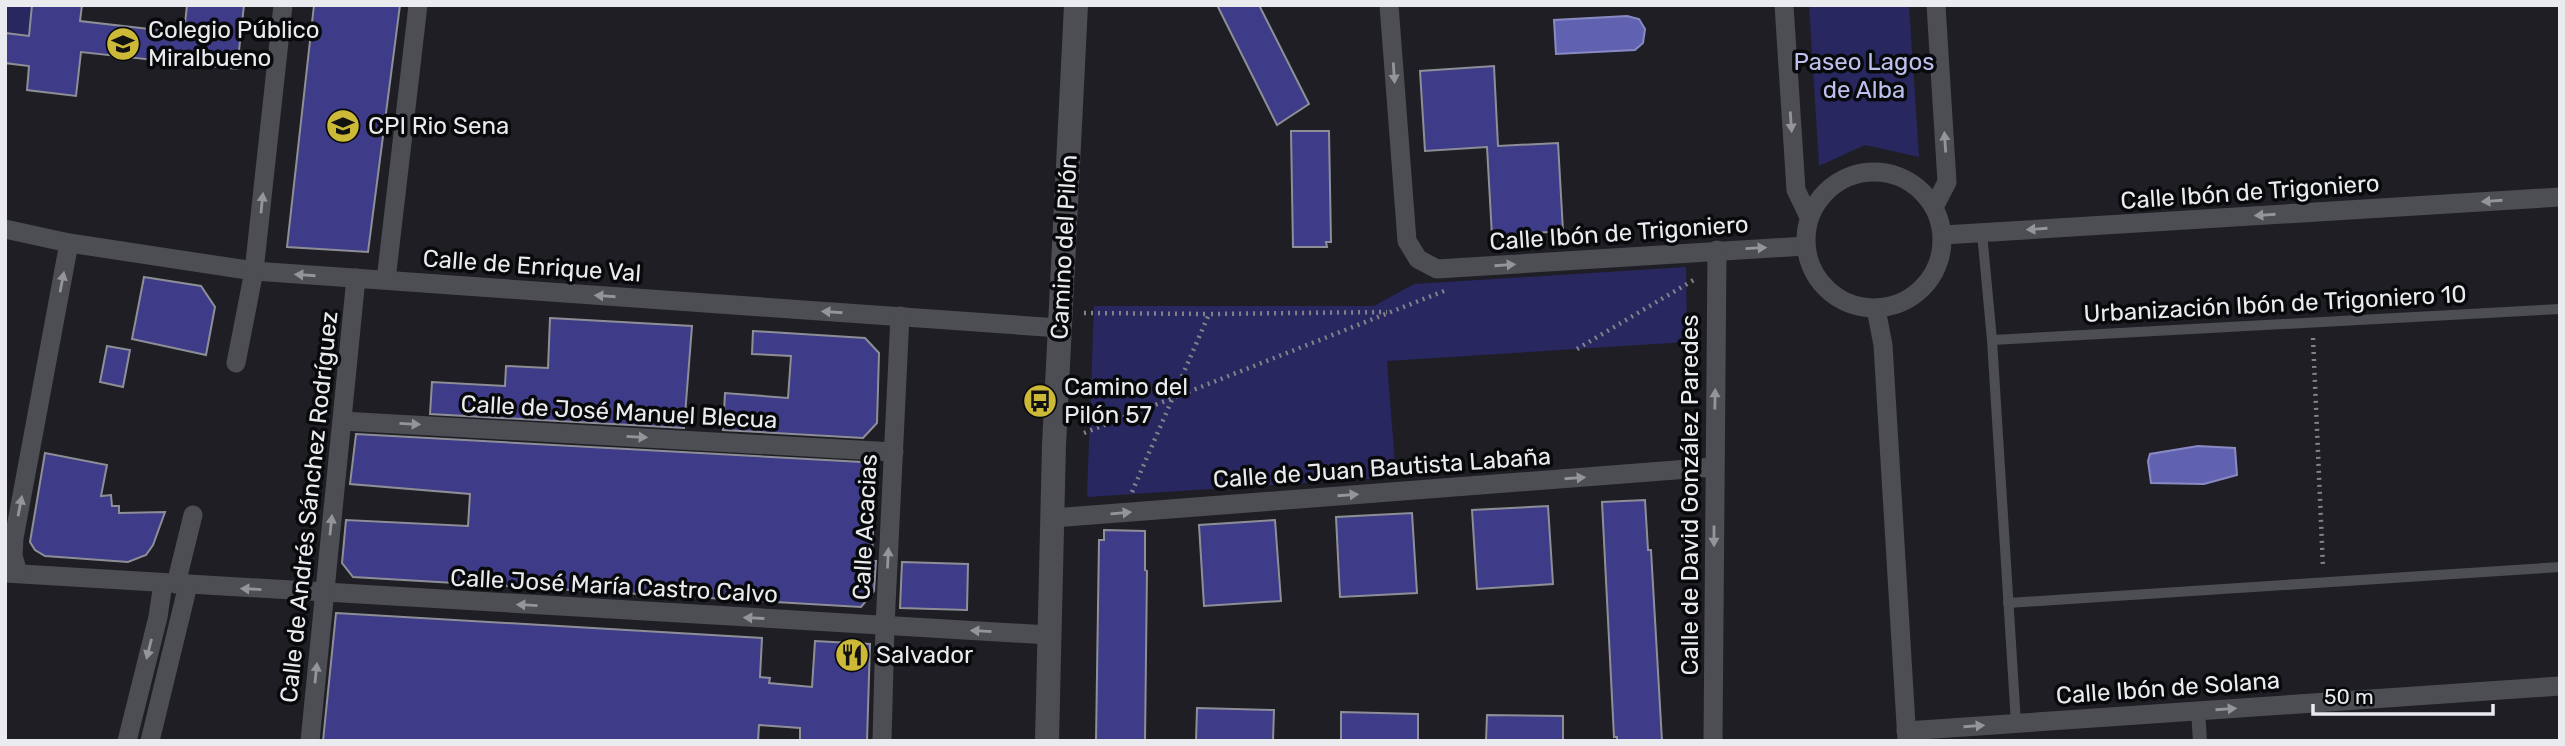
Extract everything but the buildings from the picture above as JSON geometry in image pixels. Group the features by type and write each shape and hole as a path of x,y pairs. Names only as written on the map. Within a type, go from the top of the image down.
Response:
{"street":[{"path":"236,363 254,271 283,5"},
{"path":"386,280 418,5"},
{"name":"Camino del Pilón","path":"1047,741 1060,321 1076,5"},
{"name":"Calle Ibón de Trigoniero","path":"1389,5 1407,241 1418,259 1437,269 1805,246"},
{"path":"1784,5 1796,190 1809,216"},
{"path":"1934,206 1947,182 1936,5"},
{"path":"1880,171 1901,177 1920,189 1934,206 1942,235 1938,262 1925,286 1911,298 1894,306 1876,309 1856,306 1837,298 1821,284 1810,266 1805,246 1809,216 1820,197 1836,182 1857,173 1880,171"},
{"name":"Calle Ibón de Trigoniero","path":"1942,235 2560,197"},
{"name":"Calle de Enrique Val","path":"5,229 69,243 254,271 900,316 1060,321"},
{"path":"11,573 14,538 69,243"},
{"name":"Calle de David González Paredes","path":"1713,741 1717,250"},
{"name":"Calle de Andrés Sánchez Rodríguez","path":"310,741 356,278"},
{"path":"1876,309 1883,345 1906,736"},
{"name":"Calle Acacias","path":"882,741 900,316"},
{"name":"Calle de José Manuel Blecua","path":"342,421 894,452"},
{"name":"Calle de Juan Bautista Labaña","path":"1053,518 1714,467"},
{"path":"150,741 176,584 193,516"},
{"name":"Calle José María Castro Calvo","path":"11,573 1049,635"},
{"path":"127,741 158,617 176,584"},
{"name":"Calle Ibón de Solana","path":"1906,736 2016,723 2560,686"},
{"path":"2198,711 2200,741"}],"lane":[{"path":"1982,233 1992,341 2016,723"},
{"name":"Urbanización Ibón de Trigoniero 10","path":"1992,341 2560,310"},
{"path":"2008,603 2560,567"}],"path":[{"path":"1577,349 1703,274 1689,275"},
{"path":"1084,433 1454,287"},
{"path":"1060,321 1209,314 1390,312"},
{"path":"1123,513 1209,314"},
{"path":"2312,323 2324,583"}],"green space":[{"path":"5,5 32,5 29,36 5,33"},
{"name":"Paseo Lagos de Alba","path":"1809,5 1909,5 1919,157 1865,145 1819,166"},
{"path":"1686,267 1687,342 1387,361 1396,477 1087,497 1094,306 1374,306 1414,284"}],"shaded area":[{"path":"1627,16 1639,19 1645,29 1643,43 1635,50 1556,54 1554,20"},
{"path":"2198,446 2235,448 2237,475 2204,484 2151,483 2148,461 2150,454"}],"place":[{"name":"Colegio Público Miralbueno","path":"123,44"},
{"name":"CPI Rio Sena","path":"343,126"},
{"name":"Camino del Pilón 57","path":"1040,401"},
{"name":"Salvador","path":"852,655"}]}
